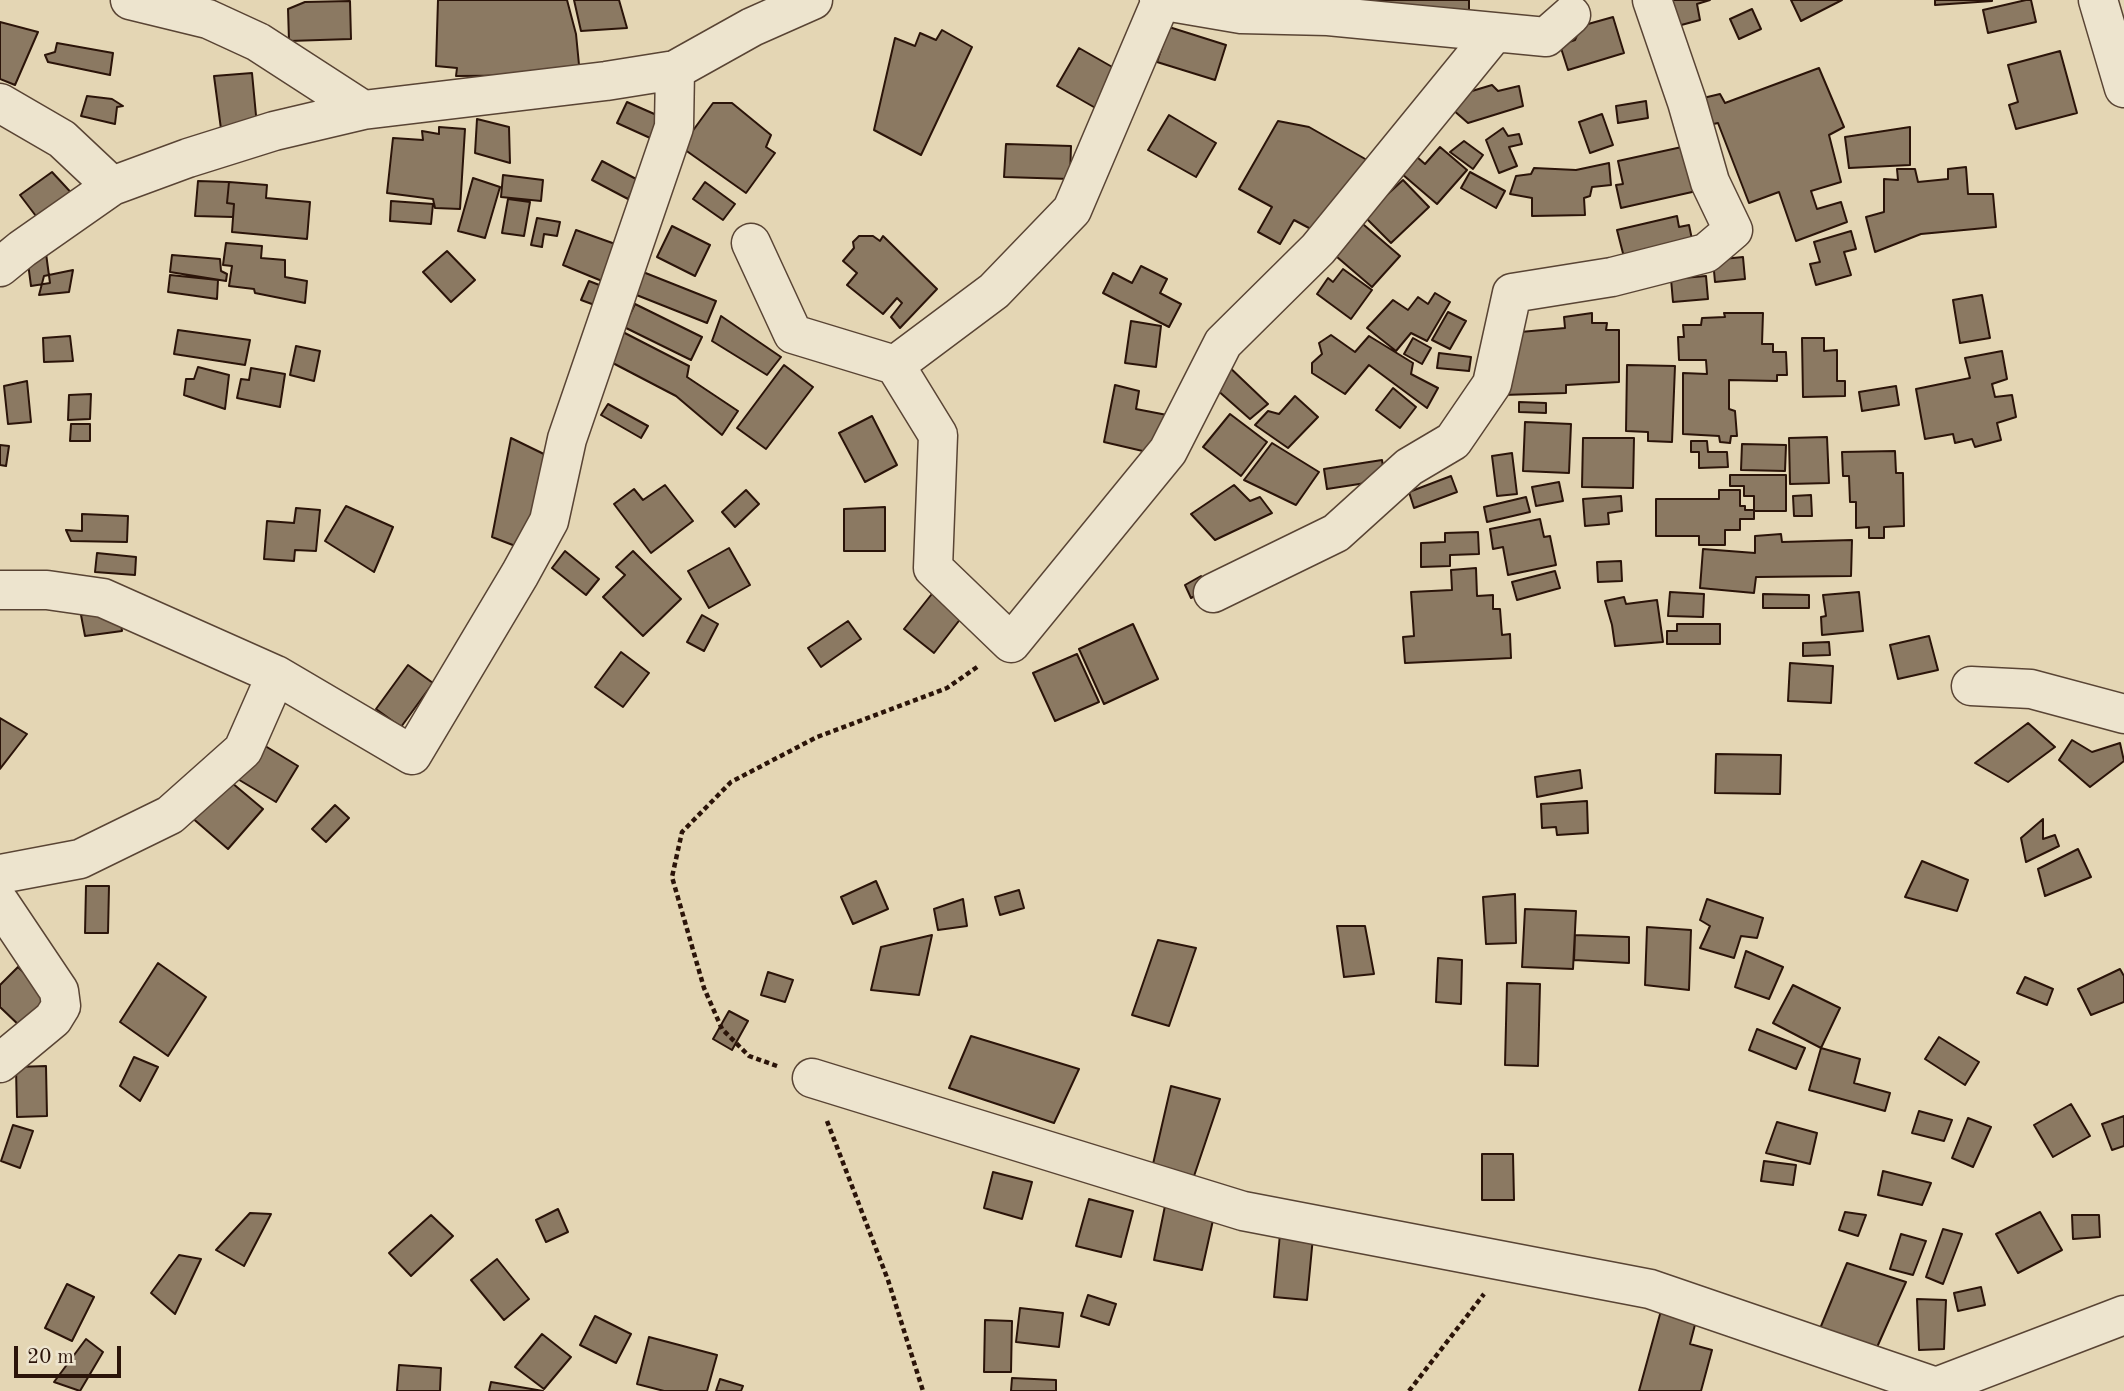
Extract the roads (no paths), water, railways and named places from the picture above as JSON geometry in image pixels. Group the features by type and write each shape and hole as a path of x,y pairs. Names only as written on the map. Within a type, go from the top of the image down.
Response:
{"street":[{"path":"130,0 208,19 258,42 363,110"},
{"path":"0,267 112,186 188,158 274,131 363,110 675,71 747,14 813,0"},
{"path":"895,365 994,291 1072,210 1160,0 1241,14 1328,16 1546,37 1571,15"},
{"path":"1213,593 1336,533 1409,467 1453,441 1492,384 1512,293 1612,277 1706,253 1733,230 1710,183 1687,102 1652,0"},
{"path":"2098,0 2124,88"},
{"path":"751,243 793,334 895,365 938,435 933,568 1011,643 1168,450 1223,343 1318,249 1495,32"},
{"path":"0,590 47,590 103,598 276,675 412,755 550,522 567,439 674,127 675,71"},
{"path":"0,103 62,139 112,186"},
{"path":"0,874 80,859 170,815 243,750 276,675"},
{"path":"1971,686 2031,689 2124,714"},
{"path":"0,903 59,991 61,1006 53,1019 0,1063"},
{"path":"811,1078 1243,1211 1650,1289 1936,1387 2124,1315"}]}
